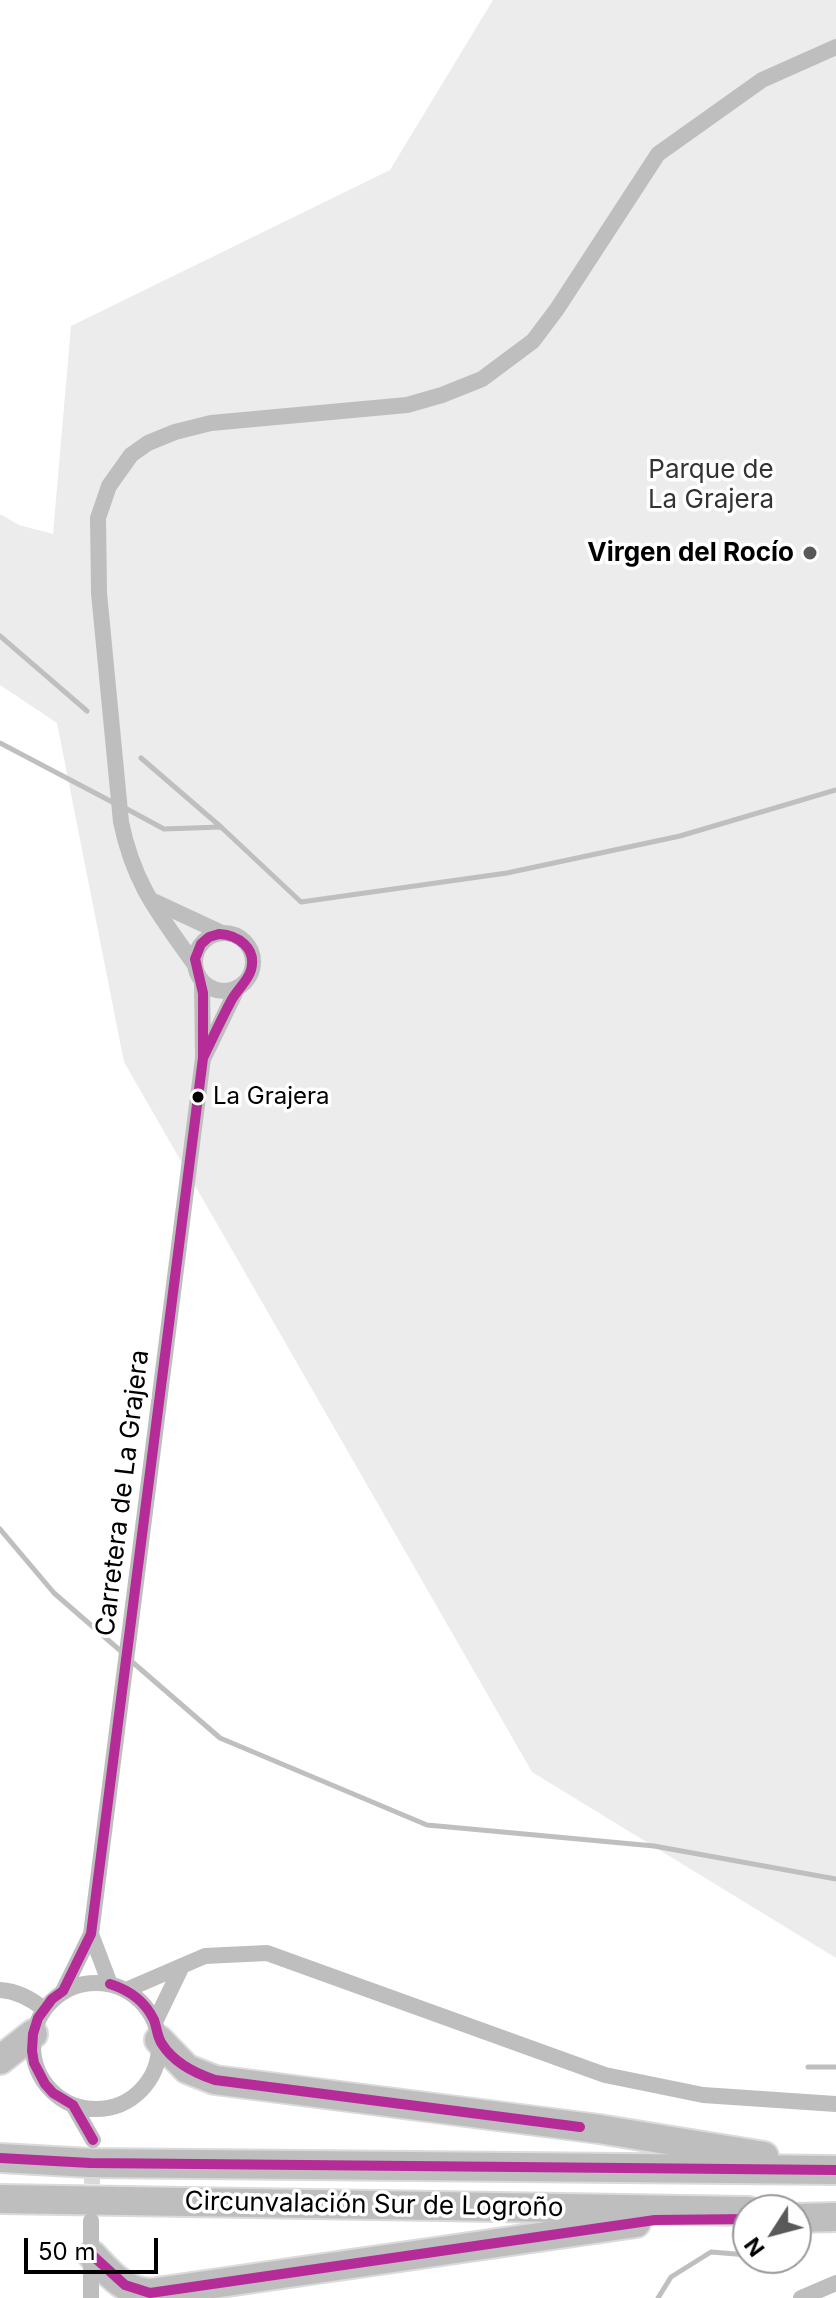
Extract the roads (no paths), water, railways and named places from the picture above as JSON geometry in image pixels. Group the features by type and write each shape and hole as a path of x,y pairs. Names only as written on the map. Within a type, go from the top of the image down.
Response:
{"highway":[{"path":"0,2060 39,2021"},
{"path":"157,2031 187,2069 215,2080 599,2129 836,2169"},
{"name":"Circunvalación Sur de Logroño","path":"0,2158 90,2163 836,2169"},
{"name":"Circunvalación Sur de Logroño","path":"0,2199 732,2211"},
{"path":"812,2215 836,2215"},
{"path":"92,2255 121,2284 145,2295 655,2220 732,2219"}],"street":[{"path":"149,899 244,941 251,953 251,972 238,987 219,990 202,981 195,965 149,899 137,879 127,855 121,822 99,593 98,518 109,486 131,455 148,443 175,432 211,423 407,405 482,379 533,341 658,154 762,80 836,47"},
{"path":"195,965 196,955 205,940 222,933"},
{"name":"Carretera de La Grajera","path":"63,1991 91,1934 203,1058 202,981"},
{"name":"Carretera de La Grajera","path":"203,1058 238,987"},
{"name":"Carretera de La Grajera","path":"91,1934 110,1984"},
{"path":"126,1990 205,1956 267,1953 605,2075 703,2095 836,2104"},
{"path":"157,2031 138,1998 110,1984 93,1982 63,1991 39,2021 32,2051 39,2074 53,2093 73,2105 91,2109 110,2108 127,2101 142,2090 152,2075 158,2058 157,2031 181,1968"},
{"path":"0,1990 32,1999 39,2021"},
{"path":"73,2105 93,2140 110,2108"},
{"path":"91,2221 91,2298"},
{"path":"801,2298 836,2283"}],"waterway":[{"path":"0,636 87,711"},
{"path":"0,743 116,804"},
{"path":"141,758 301,902 507,873 680,836 836,790"},
{"path":"125,808 164,829 221,827"},
{"path":"0,1529 54,1593 123,1653"},
{"path":"130,1660 220,1738 427,1825 654,1846 836,1879"},
{"path":"808,2067 836,2067"},
{"path":"658,2298 671,2277 711,2252 732,2254"}],"tunnel":[{"path":"91,2208 93,2155"}],"place":[{"name":"Virgen del Rocío","path":"810,553"},
{"name":"La Grajera","path":"198,1097"}],"park label":[{"name":"Parque de La Grajera","path":"711,485"}]}
